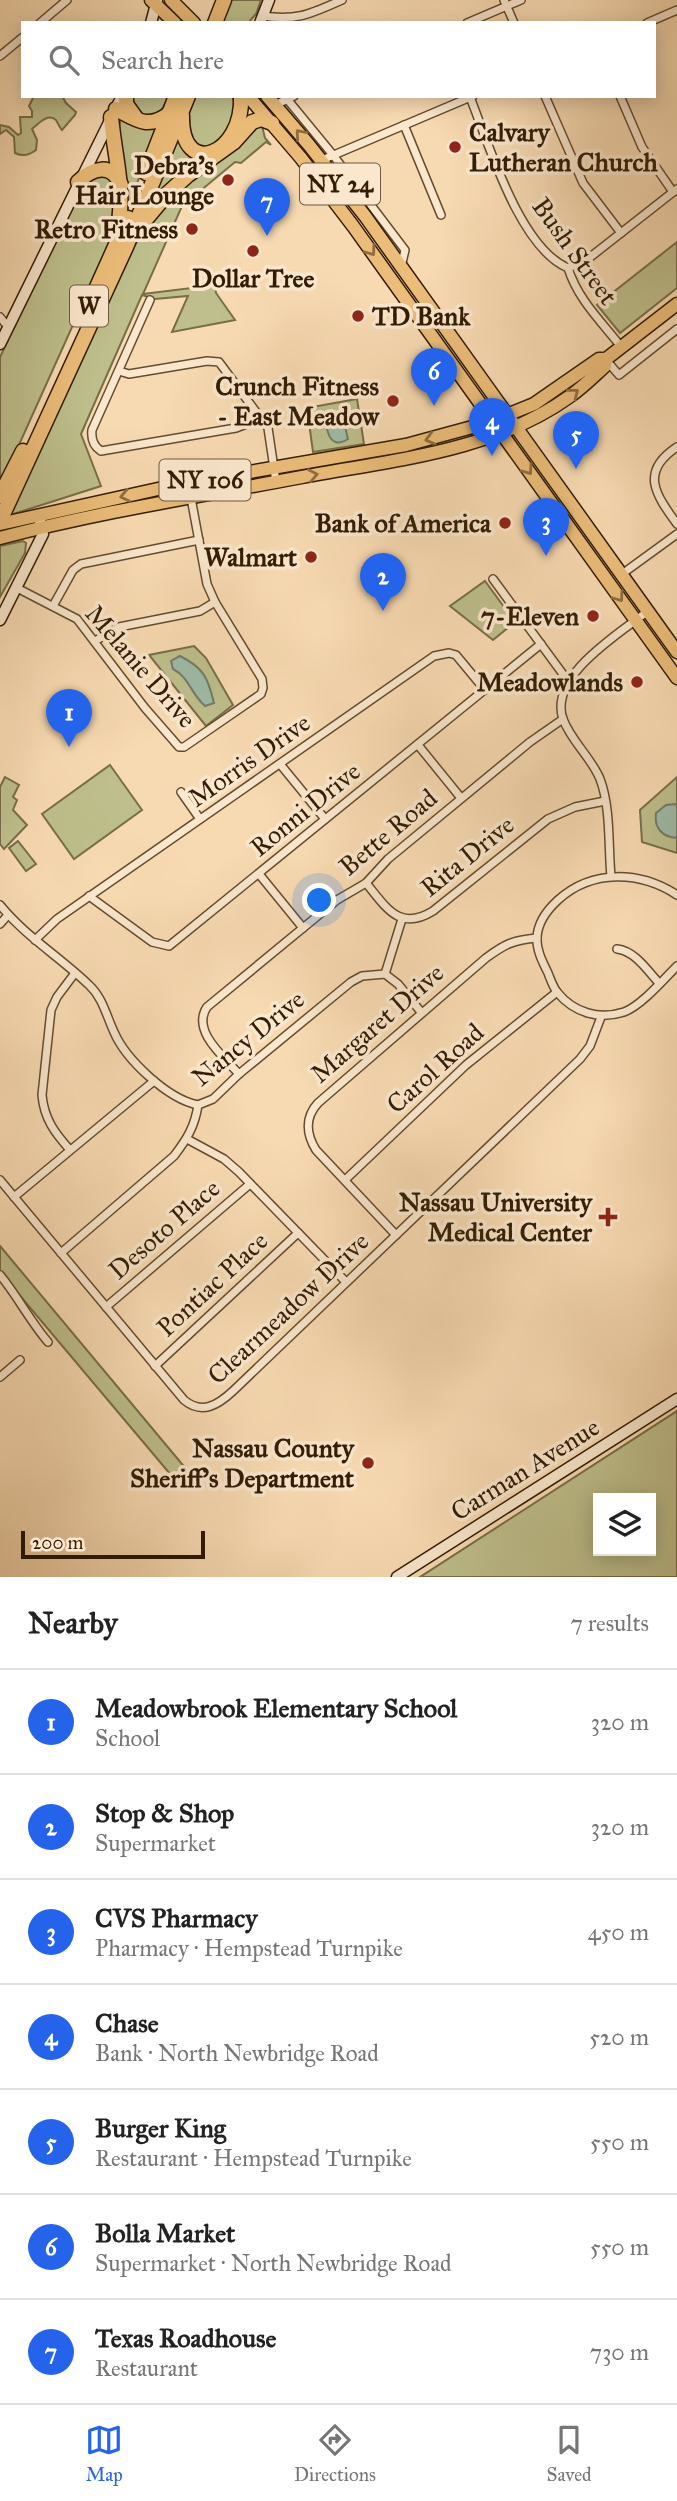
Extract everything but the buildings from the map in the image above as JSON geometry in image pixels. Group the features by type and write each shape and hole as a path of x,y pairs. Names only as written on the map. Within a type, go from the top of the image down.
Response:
{"highway":[{"path":"206,21 214,0"},
{"path":"216,21 224,0"},
{"path":"179,104 185,141 197,152 204,154 213,152 229,141 237,128 240,98"},
{"path":"120,246 122,206 119,105 126,104 140,122 154,123 179,104"},
{"name":"W","path":"1,523 179,104"},
{"path":"120,246 177,184 234,142 254,121 261,119 271,122"},
{"path":"79,182 90,171 103,170 116,175 121,186"},
{"name":"W","path":"0,496 120,246"}],"main road":[{"path":"171,0 192,21"},
{"path":"155,1 173,21"},
{"name":"NY 24","path":"250,98 316,176 677,678"},
{"name":"NY 24","path":"280,99 327,158 401,267 677,652"},
{"path":"316,176 322,172 328,176 365,216"},
{"name":"NY 106","path":"0,538 40,521 185,483 275,475 349,462 435,452 500,433 534,404 599,359 606,359 622,348 677,304"},
{"name":"NY 106","path":"349,462 492,421 511,421"},
{"name":"NY 106","path":"1,523 40,521 191,498 275,475"}],"street":[{"path":"42,21 68,0"},
{"path":"269,0 261,19 296,18 342,0"},
{"path":"471,21 505,3 521,0"},
{"path":"150,21 155,1"},
{"path":"505,3 513,21"},
{"path":"652,21 677,10"},
{"path":"0,56 21,39"},
{"path":"401,267 405,250 327,158 469,98"},
{"name":"Bush Street","path":"471,98 524,224 548,254 558,264 568,268 576,290 585,304 622,348"},
{"path":"546,98 583,183 621,233"},
{"path":"568,268 584,262 675,190 642,147 621,98"},
{"path":"0,344 119,105"},
{"path":"404,125 441,215"},
{"path":"150,300 92,430 92,441 101,451 236,428 262,418"},
{"path":"0,317 8,327"},
{"path":"606,359 619,375 677,329"},
{"path":"119,371 129,374 207,360 219,362 268,429 275,475"},
{"path":"677,447 663,458 654,477 656,493 677,524"},
{"name":"Melanie Drive","path":"17,587 77,619 145,708 179,747 184,747 261,694 263,688 262,679 215,602 205,573 191,498"},
{"path":"0,620 43,534 40,521"},
{"path":"622,574 677,534"},
{"path":"54,606 73,570 81,564 199,540"},
{"path":"493,579 568,681"},
{"path":"95,641 119,627 200,611 215,602"},
{"path":"611,876 601,781 593,763 563,719 561,702 568,681 582,664 648,611"},
{"name":"Ronni Drive","path":"89,896 152,942 166,946 175,943 541,644"},
{"name":"Morris Drive","path":"35,940 57,919 89,896 438,654 449,653 459,658 485,690"},
{"name":"Bette Road","path":"239,1074 205,1034 202,1025 203,1012 337,900 366,883 387,859 530,741 563,719"},
{"path":"418,745 461,798"},
{"path":"280,764 325,820"},
{"path":"181,792 201,819"},
{"name":"Rita Drive","path":"366,883 393,914 402,919 421,918 548,818 575,807 605,802"},
{"path":"259,874 303,928"},
{"path":"677,895 650,881 611,876 582,884 563,895 547,911 541,921 537,938 541,958 557,992 582,1012 601,1017 631,1009 677,966"},
{"path":"0,905 98,996 117,1038 154,1081 184,1102 198,1105"},
{"path":"0,924 8,915"},
{"path":"402,919 384,974 398,984 421,1012"},
{"name":"Margaret Drive","path":"396,1235 316,1150 310,1141 310,1114 318,1102 503,945 514,940 537,938"},
{"path":"617,949 625,950 634,956 659,983"},
{"path":"70,1150 48,1123 42,1095 51,1010 75,973"},
{"name":"Nancy Drive","path":"61,1253 174,1156 187,1139 196,1120 198,1105 213,1099 239,1074 351,982 362,976 384,974"},
{"name":"Carol Road","path":"345,1180 448,1080 557,992"},
{"name":"Clearmeadow Drive","path":"0,1180 189,1404 202,1408 216,1405 580,1059 590,1046 601,1017"},
{"path":"14,1197 154,1081"},
{"path":"187,1139 224,1159 346,1282"},
{"name":"Desoto Place","path":"106,1307 250,1184"},
{"name":"Pontiac Place","path":"155,1366 298,1233"},
{"path":"0,1275 18,1297 31,1322 48,1342"},
{"path":"0,1377 20,1360"},
{"name":"Carman Avenue","path":"397,1577 677,1399"}],"green space":[{"path":"230,0 261,0 256,14 250,21 220,21"},
{"path":"33,98 63,98 76,112 62,130 53,118 40,122 32,129 37,140 36,150 21,155 15,153 14,137 6,130 0,134 0,125 9,127 18,135 21,133 20,117 32,117 29,106"},
{"path":"132,98 168,98 159,115 137,116"},
{"path":"194,98 233,98 237,109 220,145 196,148 187,120"},
{"path":"121,115 159,125 127,210 117,142"},
{"path":"262,126 265,138 271,145 266,142 241,163 235,162 182,206 143,294 215,285 216,293 235,320 172,332 188,296 155,299 142,295 81,434 101,486 7,516 148,222 197,172 234,151 252,129"},
{"path":"176,135 204,158 152,203 155,186"},
{"path":"98,173 114,180 117,220 113,236 0,487 0,357 82,187"},
{"path":"677,242 677,288 620,333 597,305"},
{"path":"357,399 364,444 313,452 307,408"},
{"path":"23,541 26,543 25,553 0,597 0,546"},
{"path":"485,581 515,622 493,640 450,606"},
{"path":"194,646 206,658 233,705 206,726 149,655"},
{"path":"110,765 142,810 74,859 42,814"},
{"path":"5,777 19,785 13,797 17,800 13,810 27,825 4,849 0,844 0,787"},
{"path":"677,777 677,853 642,842 640,810"},
{"path":"18,841 36,864 26,871 9,848"},
{"path":"0,1246 192,1476 181,1487 0,1272"},
{"path":"677,1411 677,1577 420,1577"}],"shaded area":[{"path":"325,414 342,414 348,439 337,442 330,437"},
{"path":"180,656 195,665 204,675 214,703 205,706 183,676 173,669 171,661"},
{"path":"675,804 677,838 660,831 656,823 656,813 666,805"}],"place":[{"name":"Calvary Lutheran Church","path":"455,147"},
{"name":"Debra's Hair Lounge","path":"228,180"},
{"name":"Retro Fitness","path":"192,229"},
{"name":"Texas Roadhouse","path":"267,236"},
{"name":"Dollar Tree","path":"253,251"},
{"name":"TD Bank","path":"358,316"},
{"name":"Crunch Fitness - East Meadow","path":"393,401"},
{"name":"Bolla Market","path":"434,406"},
{"name":"Chase","path":"492,456"},
{"name":"Burger King","path":"576,469"},
{"name":"Bank of America","path":"505,523"},
{"name":"CVS Pharmacy","path":"546,556"},
{"name":"Walmart","path":"311,557"},
{"name":"Stop & Shop","path":"383,611"},
{"name":"7-Eleven","path":"593,616"},
{"name":"Meadowlands","path":"637,682"},
{"name":"Meadowbrook Elementary School","path":"69,747"},
{"name":"Nassau University Medical Center","path":"608,1217"},
{"name":"Nassau County Sheriff's Department","path":"368,1463"}]}
